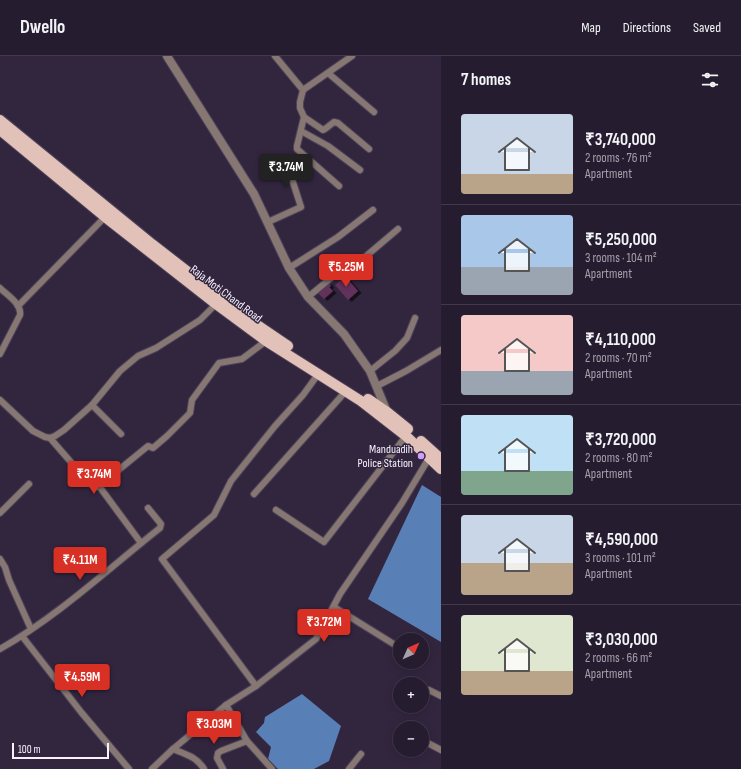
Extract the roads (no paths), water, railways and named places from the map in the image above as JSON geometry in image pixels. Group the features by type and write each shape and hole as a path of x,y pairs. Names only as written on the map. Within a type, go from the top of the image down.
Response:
{"main road":[{"path":"0,120 152,244 250,320 333,375 441,459"},
{"name":"Raja Moti Chand Road","path":"0,130 105,217 216,304 266,341 387,417 441,469"}],"street":[{"path":"167,56 254,194 289,268 308,297 344,334 370,371 377,386 387,417"},
{"path":"274,56 303,90"},
{"path":"352,56 303,90 300,108 304,117 323,130 334,122 338,123 370,149"},
{"path":"328,73 374,112"},
{"path":"304,117 296,146 297,149 339,186"},
{"path":"301,131 328,146 360,170"},
{"path":"268,222 301,207 291,176 308,160"},
{"path":"289,268 338,237 373,210"},
{"path":"18,306 105,217"},
{"path":"308,297 337,273 352,268 398,229"},
{"path":"0,288 18,306 21,312 0,354"},
{"path":"50,438 64,430 92,405 120,371 138,356 156,348 200,320 216,304"},
{"path":"370,371 395,351 407,338 415,318"},
{"path":"99,486 148,446 153,448 190,413 192,400 219,363 242,359 266,341"},
{"path":"377,386 441,350"},
{"path":"256,686 162,559 214,515 231,481 275,426 303,395 319,373"},
{"path":"254,494 346,391"},
{"path":"0,400 33,431 50,438 89,483 97,487 99,486 141,543"},
{"path":"92,405 121,434"},
{"path":"276,510 324,542 406,436"},
{"path":"152,769 173,749 226,705 256,686 316,638 340,594 402,503 429,458"},
{"path":"0,513 29,484"},
{"path":"0,649 22,636 100,578 162,526 148,508"},
{"path":"0,559 5,567 31,629"},
{"path":"334,607 393,644"},
{"path":"22,636 81,712 129,769"},
{"path":"429,690 441,696"},
{"path":"226,705 247,741 272,769"},
{"path":"223,769 217,758 218,753 221,750 247,741"},
{"path":"429,744 441,750"},
{"path":"173,749 193,757 204,769"},
{"path":"350,769 361,754"}],"water":[{"path":"422,485 441,497 441,642 429,635 429,633 426,633 368,599"},
{"path":"302,694 341,726 329,761 314,769 278,769 268,759 271,747 256,732 264,723 265,717"}],"place":[{"name":"Manduadih Police Station","path":"421,456"}]}
